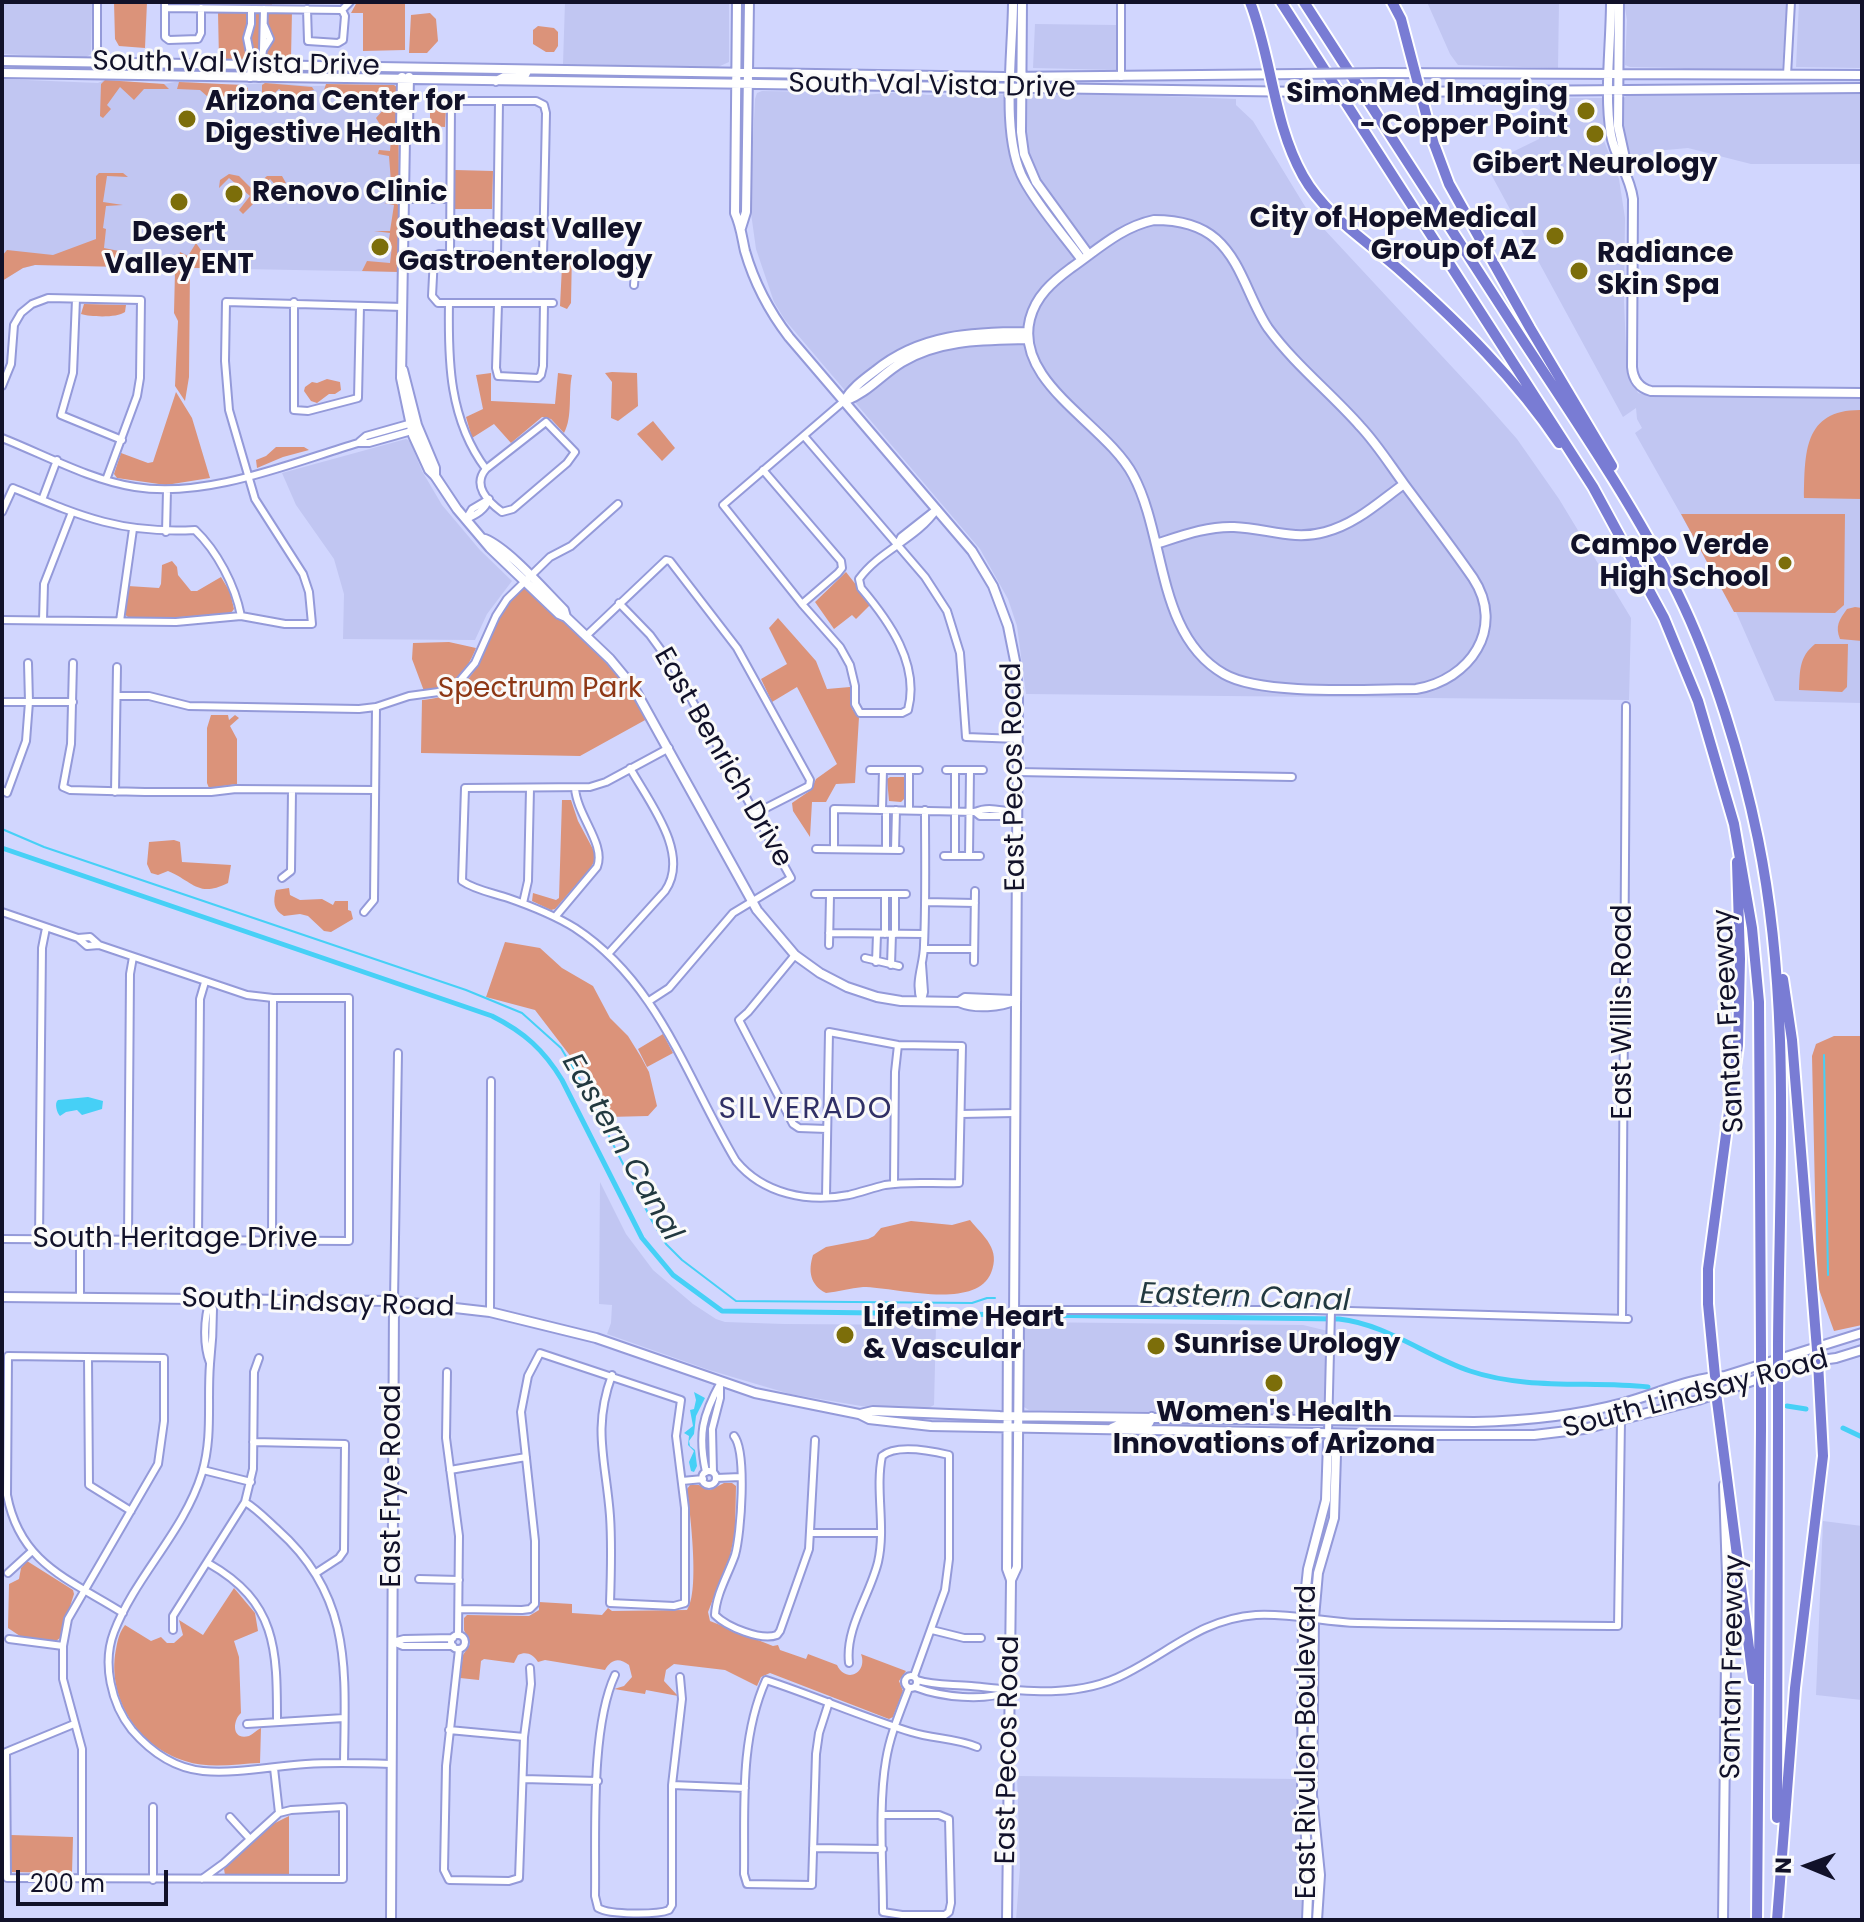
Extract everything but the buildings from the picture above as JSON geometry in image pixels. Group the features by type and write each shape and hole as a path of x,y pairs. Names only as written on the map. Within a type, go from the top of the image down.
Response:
{"highway":[{"path":"1250,2 1289,144 1316,196 1421,289 1481,348 1555,437 1577,471 1593,487"},
{"name":"Santan Freeway","path":"1281,2 1593,487 1648,587 1682,658 1714,749 1734,824 1747,889 1759,1002 1761,1430 1757,1920"},
{"name":"Santan Freeway","path":"1304,2 1629,504 1679,596 1704,653 1746,786 1768,894 1779,1002 1777,1920"},
{"path":"1392,2 1401,19 1433,141 1449,184 1620,479 1629,504"},
{"path":"1715,1376 1708,1319 1708,1269 1713,1216 1733,1095 1739,1028 1739,908 1734,824"},
{"path":"1768,894 1792,1040 1817,1346 1822,1470 1795,1679 1777,1920"},
{"path":"1716,1393 1758,1717"}],"main road":[{"name":"East Pecos Road","path":"737,2 734,203 749,262 769,308 789,337 972,551 993,586 1003,611 1016,666 1014,1313 1019,1320 1017,1567 1011,1580"},
{"name":"East Pecos Road","path":"741,228 746,212 749,2"},
{"path":"1013,2 1017,89 1012,145 1017,165 1086,258"},
{"path":"1017,77 1022,2"},
{"path":"1611,2 1614,75 1611,137 1633,199 1632,367 1640,385 1651,391 1862,393"},
{"path":"1614,75 1619,2"},
{"name":"South Val Vista Drive","path":"2,61 1017,77 1380,73 1862,75"},
{"path":"406,68 401,126 405,137 403,369 414,426 435,468 435,476 484,539 559,614 586,636 634,688 765,923 795,955 847,987 877,997 959,1002 965,998 1016,1000"},
{"path":"493,82 506,76 525,75 527,70"},
{"path":"587,71 587,83"},
{"name":"South Val Vista Drive","path":"2,73 1275,92 1862,88"},
{"path":"835,86 867,82 877,75"},
{"path":"1787,75 1787,88"},
{"path":"880,87 888,82 915,81 923,76"},
{"path":"1154,220 1183,222 1214,237 1232,256 1251,301 1269,329 1310,379 1361,426 1478,584 1485,607 1484,629 1472,657 1456,674 1431,686 1410,689 1270,688 1247,684 1223,674 1199,655 1181,627 1133,474 1112,445 1044,378 1034,361 1028,336 1033,310 1044,291 1131,227 1154,220"},
{"path":"844,401 851,390 881,366 923,343 972,332 1028,336"},
{"path":"1156,544 1216,528 1241,528 1295,536 1328,532 1359,517 1404,484"},
{"name":"South Lindsay Road","path":"2,1297 394,1301 490,1312 596,1338 721,1382 797,1403 859,1414 869,1419 911,1424 1018,1428 1534,1435 1584,1429 1621,1420 1716,1393 1806,1362 1818,1362 1862,1350"},
{"name":"East Frye Road","path":"391,1920 394,1301"},
{"name":"East Pecos Road","path":"1007,1920 1011,1580 1007,1569 1008,1320 1014,1313"},
{"name":"South Lindsay Road","path":"859,1414 873,1411 1007,1416 1474,1422 1545,1418 1607,1407 1704,1377 1725,1376 1862,1333"},
{"path":"1715,1376 1716,1393"},
{"path":"1108,1429 1123,1423 1149,1423 1152,1417"},
{"name":"East Rivulon Boulevard","path":"1307,1920 1309,1870 1302,1794 1303,1616 1308,1569 1326,1500 1328,1433"},
{"name":"East Rivulon Boulevard","path":"1317,1920 1320,1875 1312,1795 1314,1618 1318,1573 1334,1518 1336,1454 1328,1433"},
{"path":"1723,1449 1727,1576 1723,1920"}],"street":[{"path":"97,2 97,75"},
{"path":"201,8 201,33 198,39 169,40 165,37 165,5 201,8 225,5 251,9 291,6 342,10 350,2"},
{"path":"1121,2 1121,77"},
{"path":"1787,75 1791,2"},
{"path":"251,9 247,38 255,78"},
{"path":"255,78 263,50 264,9"},
{"path":"307,9 308,41 338,43 343,40 345,16 342,10"},
{"path":"450,255 451,104 455,101 536,101 544,105 543,257"},
{"path":"497,256 499,101"},
{"path":"404,199 449,199"},
{"path":"553,303 438,303 432,296 432,264 439,254 555,258"},
{"path":"634,285 635,272"},
{"path":"2,386 11,364 14,325 21,313 32,304 48,298 141,300 137,396 106,480"},
{"path":"76,299 73,373 61,415 122,440"},
{"path":"2,620 176,622 241,616 285,624 312,624 309,592 303,574 264,515 247,476 227,399 226,302 403,307"},
{"path":"294,302 294,410 308,411 358,398 360,306"},
{"path":"449,303 448,356 452,388 464,428 486,469"},
{"path":"498,304 498,376 538,378 541,375 544,303"},
{"path":"844,401 723,505 846,656 858,711 902,713 908,710 910,686 899,638 861,588 861,577 897,545 901,537 937,509"},
{"path":"546,422 575,452 567,463 508,512 498,509 478,481 486,469 546,422"},
{"path":"2,438 106,480 139,488 167,490 199,488 247,476 358,443 369,443 414,426"},
{"path":"804,436 936,593 954,631 963,673 966,737 1018,739"},
{"path":"42,500 57,460"},
{"path":"763,470 841,561 842,568 802,604"},
{"path":"2,512 13,488 107,524 166,532 195,530 228,577 237,594 241,616"},
{"path":"166,532 167,490"},
{"path":"466,519 487,506 489,499"},
{"path":"117,696 149,696 189,706 376,707 409,696 446,691 458,683 475,663 502,606 550,557 571,546 618,504"},
{"path":"43,620 44,584 72,512"},
{"path":"120,621 133,529"},
{"path":"586,636 653,571 666,560 670,561 737,648 810,780 809,786 756,813"},
{"name":"East Benrich Drive","path":"619,603 650,635 674,668 791,878 753,900"},
{"path":"4,791 26,741 28,663"},
{"path":"73,663 71,744 63,787 70,790 375,790"},
{"path":"115,792 117,667"},
{"path":"2,702 73,702"},
{"name":"East Willis Road","path":"1331,1313 1625,1319 1626,706"},
{"path":"364,912 374,900 376,707"},
{"path":"669,748 606,782 575,788 465,788 462,881 555,917 608,954 630,975 673,1040 730,1151 743,1169 759,1183 779,1192 799,1196 838,1197 894,1184 959,1183 962,1046 898,1045 829,1032 826,1196"},
{"path":"608,954 665,891 675,867 672,848 630,768"},
{"path":"870,770 919,770"},
{"path":"883,770 886,850"},
{"path":"909,770 909,810"},
{"path":"946,770 983,770"},
{"path":"955,770 955,856"},
{"path":"969,856 972,812 970,770"},
{"path":"1017,772 1292,777"},
{"path":"555,917 597,867 600,858 598,846 576,802 575,788"},
{"path":"523,903 528,881 530,789"},
{"path":"282,878 291,871 292,790"},
{"path":"834,849 834,809 972,812 1002,809 1017,812"},
{"path":"816,849 898,850 896,810"},
{"path":"921,1001 918,972 924,949 925,810"},
{"path":"944,856 980,856"},
{"path":"974,962 975,891"},
{"path":"815,894 906,894"},
{"path":"829,945 830,896"},
{"path":"865,958 895,966 885,896"},
{"path":"891,934 895,896"},
{"path":"649,1001 669,988 726,919 753,900"},
{"path":"925,902 975,903"},
{"path":"2,912 78,938 87,946 99,945 247,995 273,998 272,1240"},
{"path":"39,1239 42,948 46,928"},
{"path":"829,933 924,934"},
{"path":"876,962 877,934"},
{"path":"924,949 974,949"},
{"path":"795,955 739,1020 793,1124 799,1128 827,1129"},
{"path":"128,1240 130,974 133,957"},
{"path":"198,1239 200,999 205,982"},
{"name":"South Heritage Drive","path":"2,1239 349,1241 349,998 273,998"},
{"path":"894,1184 898,1045"},
{"name":"East Frye Road","path":"394,1301 398,1053"},
{"path":"490,1312 491,1081"},
{"path":"961,1114 1015,1113"},
{"path":"80,1240 80,1297"},
{"path":"210,1299 206,1310 210,1427 203,1470 185,1516 123,1613 109,1648 116,1702 145,1745 169,1762 203,1771 344,1763 392,1764"},
{"path":"1014,1313 1331,1313 1328,1433"},
{"path":"459,1609 530,1609 535,1604 535,1541 521,1427 528,1376 540,1353 612,1375 681,1400 676,1436 686,1534 685,1603 674,1606 610,1603 612,1537 600,1425 604,1396 612,1375"},
{"path":"82,1878 82,1749 63,1679 63,1646 68,1619 84,1589 158,1464 164,1421 164,1358 8,1356 7,1495 11,1517 31,1552 47,1566 84,1589 123,1613"},
{"path":"88,1358 89,1485 131,1511"},
{"path":"173,1630 173,1616 245,1502 251,1482 254,1372 259,1358"},
{"path":"447,1372 446,1438 459,1536 459,1609 446,1766 446,1876 454,1880 509,1881 519,1878 530,1668"},
{"path":"709,1475 701,1433 721,1382"},
{"path":"709,1475 712,1429 721,1382"},
{"path":"914,1683 1010,1691 1068,1691 1100,1685 1126,1674 1182,1638 1211,1624 1256,1615 1404,1624 1618,1626 1621,1420"},
{"path":"734,1436 740,1447 738,1540 715,1615 721,1621 772,1638 780,1631 805,1562 811,1533 815,1440"},
{"path":"253,1442 345,1444 344,1551 339,1558 316,1573"},
{"path":"849,1663 848,1644 875,1572 881,1533 881,1461 886,1452 895,1450 949,1455 947,1576 941,1605 914,1683 894,1727 884,1774 883,1815 883,1912 940,1916 949,1912 949,1819 939,1815 883,1815"},
{"path":"450,1470 526,1457"},
{"path":"203,1470 251,1482"},
{"path":"682,1481 709,1475 741,1477"},
{"path":"245,1502 292,1542 327,1592 343,1647 344,1763"},
{"path":"811,1533 881,1533"},
{"path":"8,1573 31,1552"},
{"path":"208,1563 238,1583 256,1604 267,1625 277,1669 277,1721"},
{"path":"419,1579 459,1580"},
{"path":"932,1630 964,1638 981,1638"},
{"path":"456,1637 464,1638 465,1643 456,1648 403,1646 393,1642 456,1637"},
{"path":"9,1639 63,1646"},
{"path":"615,1675 607,1692 598,1781 595,1896 598,1908 608,1912 661,1913 672,1905 672,1785 682,1699 680,1677"},
{"path":"829,1702 816,1754 812,1885 747,1884 744,1874 745,1788 750,1732 766,1680 829,1702 894,1727 925,1737 977,1747"},
{"path":"247,1724 344,1718"},
{"path":"74,1724 6,1752 7,1878 153,1880 343,1879 343,1807 279,1813 202,1879"},
{"path":"449,1730 524,1737"},
{"path":"274,1768 279,1813"},
{"path":"523,1779 598,1781"},
{"path":"672,1785 745,1788"},
{"path":"153,1807 153,1880"},
{"path":"230,1817 250,1839"},
{"path":"813,1848 883,1849"}],"shaded area":[{"path":"2,2 92,2 91,54 85,58 2,54"},
{"path":"565,2 729,2 729,62 718,67 563,64"},
{"path":"1427,2 1559,2 1558,68 1458,65"},
{"path":"1624,2 1787,2 1782,70 1692,71 1625,65 1627,20"},
{"path":"1799,2 1862,3 1862,68 1796,67"},
{"path":"1035,24 1116,25 1118,70 1033,68"},
{"path":"2,79 164,84 180,81 225,85 394,85 399,89 399,272 35,265 23,268 2,281"},
{"path":"823,92 845,96 907,92 927,95 1111,94 1236,99 1236,105 1253,121 1309,213 1517,439 1559,499 1631,618 1629,700 1026,694 1017,626 1008,599 980,549 785,320 774,302 756,249 750,206 755,99 757,93"},
{"path":"1862,94 1862,164 1751,164 1688,148 1655,151 1633,158 1629,155 1622,123 1623,99 1627,95"},
{"path":"1540,98 1603,98 1604,141 1619,179 1625,218 1627,371 1638,393 1650,396 1862,397 1862,703 1775,701 1736,612 1635,433 1642,428 1636,408 1623,417 1486,165 1539,139"},
{"path":"406,439 410,441 422,471 442,505 480,550 512,581 487,614 475,640 343,639 344,594 334,559 296,505 282,473"},
{"path":"88,1097 103,1101 102,1109 82,1115 77,1110 59,1115 58,1100"},
{"path":"600,1182 626,1234 653,1270 716,1319 784,1324 936,1325 934,1405 923,1411 873,1408 790,1394 709,1370 607,1334 612,1305 599,1304"},
{"path":"1022,1322 1303,1325 1328,1331 1325,1408 1320,1414 1029,1410 1022,1400"},
{"path":"694,1392 705,1398 689,1441 695,1450 697,1466 694,1472 689,1462 694,1451 688,1445 689,1436 684,1433 693,1426 690,1410 694,1409 696,1400"},
{"path":"1823,1521 1862,1526 1862,1700 1816,1695"},
{"path":"1017,1776 1299,1779 1305,1865 1303,1920 1016,1920 1020,1867"}],"green space":[{"path":"114,2 147,2 145,48 119,46 115,39"},
{"path":"240,2 272,2 272,11 292,11 291,58 219,60 218,12 239,11"},
{"path":"357,2 405,2 405,50 363,51 363,13 351,13"},
{"path":"430,13 436,19 438,41 427,53 409,53 411,15"},
{"path":"538,26 554,28 558,32 558,46 554,52 546,52 533,44 533,30"},
{"path":"105,80 164,84 169,89 144,89 134,100 120,87 107,105 111,109 103,118 100,116 101,84"},
{"path":"179,82 243,85 248,88 248,106 231,90 216,104 200,90 177,89"},
{"path":"326,84 394,85 398,88 399,191 396,196 392,195 389,156 378,154 379,150 390,151 392,128 381,126 376,118 384,109 369,92 354,105 343,94 340,96 340,92 329,92 329,96 323,93"},
{"path":"262,85 312,87 314,90 303,92 294,101 279,89 262,105"},
{"path":"444,93 452,98 446,107 445,127 430,126 430,109 436,96"},
{"path":"455,170 493,171 492,209 455,209"},
{"path":"99,173 123,173 128,177 107,176 103,202 123,205 106,206 103,228 106,229 104,248 124,252 124,267 35,265 23,268 2,281 2,256 7,250 53,255 96,239 96,176"},
{"path":"229,174 239,176 252,189 267,176 282,176 286,183 282,184 283,193 270,179 243,214 239,210 250,196 229,178 219,188 220,180"},
{"path":"395,202 398,205 399,272 362,271 367,261 390,263 390,233 374,231 390,231 394,205 384,203"},
{"path":"196,243 207,259 222,256 227,261 227,268 190,268 189,377 185,401 175,386 178,321 174,313 175,271 171,267 177,267 180,252 188,256"},
{"path":"572,251 571,303 567,309 560,306 562,266 556,255"},
{"path":"84,304 126,305 125,312 121,314 97,316 81,314"},
{"path":"491,373 491,401 555,404 558,373 572,375 564,433 551,419 542,417 511,443 494,424 472,438 466,417 483,409 476,375"},
{"path":"605,373 637,373 638,406 618,421 611,418 612,382"},
{"path":"327,379 340,382 341,390 317,403 311,401 304,391 305,387"},
{"path":"176,392 192,418 210,478 166,485 117,478 114,474 121,453 153,462"},
{"path":"1862,410 1862,499 1804,498 1807,450 1818,426 1828,417"},
{"path":"653,421 675,448 662,461 637,434"},
{"path":"276,447 304,447 309,450 257,468 256,460"},
{"path":"1681,514 1845,514 1844,605 1835,613 1734,612"},
{"path":"172,561 178,575 191,591 197,591 221,577 230,592 234,609 231,613 168,618 128,617 124,614 128,586 159,588 162,565"},
{"path":"846,572 871,604 856,619 852,615 834,629 815,602"},
{"name":"Spectrum Park","path":"525,587 607,664 647,719 580,756 421,753 422,700 440,697 465,682 481,659 502,611"},
{"path":"1862,608 1862,641 1840,639 1840,620 1847,609"},
{"path":"778,618 816,661 827,689 850,687 852,709 859,717 855,783 836,784 826,802 812,802 810,837 793,811 792,803 811,790 816,779 837,764 797,687 772,702 761,679 787,664 769,628"},
{"path":"449,642 476,648 457,678 424,691 412,659 413,643"},
{"path":"1815,644 1848,644 1847,687 1842,692 1799,690 1803,659"},
{"path":"211,715 228,715 229,720 235,715 239,718 230,726 237,739 237,784 209,788 207,783 207,728"},
{"path":"904,777 904,799 901,802 889,801 887,779"},
{"path":"562,800 571,800 594,851 595,860 551,910 532,901 533,893 556,900 559,898"},
{"path":"149,842 180,842 182,862 231,865 228,883 203,889 168,871 158,875 151,873 147,864"},
{"path":"289,888 290,895 300,900 322,899 333,905 335,901 348,901 348,910 353,919 331,932 324,931 308,916 284,916 276,908 275,894 276,890"},
{"path":"505,942 540,948 562,968 593,986 610,1018 628,1036 649,1072 657,1106 648,1116 608,1117 591,1083 535,1010 486,997"},
{"path":"663,1034 673,1053 647,1067 638,1049"},
{"path":"1834,1036 1862,1036 1862,1325 1834,1331 1817,1284 1812,1056 1816,1044"},
{"path":"970,1220 990,1244 994,1265 982,1285 969,1291 933,1294 863,1287 826,1293 812,1277 813,1255 826,1247 868,1239 881,1228 911,1221 952,1225"},
{"path":"724,1483 736,1486 735,1533 730,1556 708,1612 710,1621 773,1646 778,1645 780,1650 806,1659 808,1654 837,1665 846,1674 859,1671 861,1654 906,1671 899,1681 903,1691 893,1717 889,1719 770,1673 761,1677 757,1686 725,1670 674,1664 666,1670 664,1681 678,1696 646,1690 645,1694 614,1689 624,1686 632,1677 629,1665 619,1660 610,1663 605,1670 545,1660 538,1662 532,1655 524,1653 518,1655 514,1663 484,1659 481,1661 479,1680 460,1678 463,1655 470,1644 464,1630 467,1615 529,1616 539,1610 539,1602 572,1604 572,1613 602,1615 608,1608 612,1611 687,1610 694,1570 687,1489 690,1485 699,1485 710,1490"},
{"path":"27,1561 73,1590 60,1638 56,1641 23,1638 8,1628 9,1584 19,1579 21,1568"},
{"path":"234,1588 255,1613 258,1631 234,1641 239,1657 241,1713 235,1729 243,1737 261,1728 260,1763 203,1765 185,1761 154,1745 131,1720 117,1689 114,1672 117,1643 125,1625 151,1641 161,1637 167,1643 174,1643 183,1635 179,1620 203,1635"},
{"path":"289,1816 289,1876 225,1875 224,1869 271,1825"},
{"path":"11,1835 73,1837 72,1873 10,1872"}],"waterway":[{"path":"2,829 44,847 466,990 522,1013 561,1048 666,1244 736,1301 972,1303 995,1298"},
{"name":"Eastern Canal","path":"2,848 492,1016 514,1029 540,1051 562,1080 642,1238 673,1275 722,1311 1339,1319 1373,1327 1454,1365 1491,1377 1536,1383 1648,1387"},
{"path":"1824,1055 1828,1275"},
{"name":"Eastern Canal","path":"1787,1406 1806,1409"},
{"name":"Eastern Canal","path":"1843,1428 1862,1437"}],"place":[{"name":"SimonMed Imaging - Copper Point","path":"1586,111"},
{"name":"Arizona Center for Digestive Health","path":"187,119"},
{"name":"Gibert Neurology","path":"1595,134"},
{"name":"Renovo Clinic","path":"234,194"},
{"name":"Desert Valley ENT","path":"179,202"},
{"name":"City of HopeMedical Group of AZ","path":"1555,236"},
{"name":"Southeast Valley Gastroenterology","path":"380,247"},
{"name":"Radiance Skin Spa","path":"1579,271"},
{"name":"Campo Verde High School","path":"1785,563"},
{"name":"Lifetime Heart & Vascular","path":"845,1335"},
{"name":"Sunrise Urology","path":"1156,1346"},
{"name":"Women's Health Innovations of Arizona","path":"1274,1383"}],"district":[{"name":"SILVERADO","path":"806,1110"}]}
